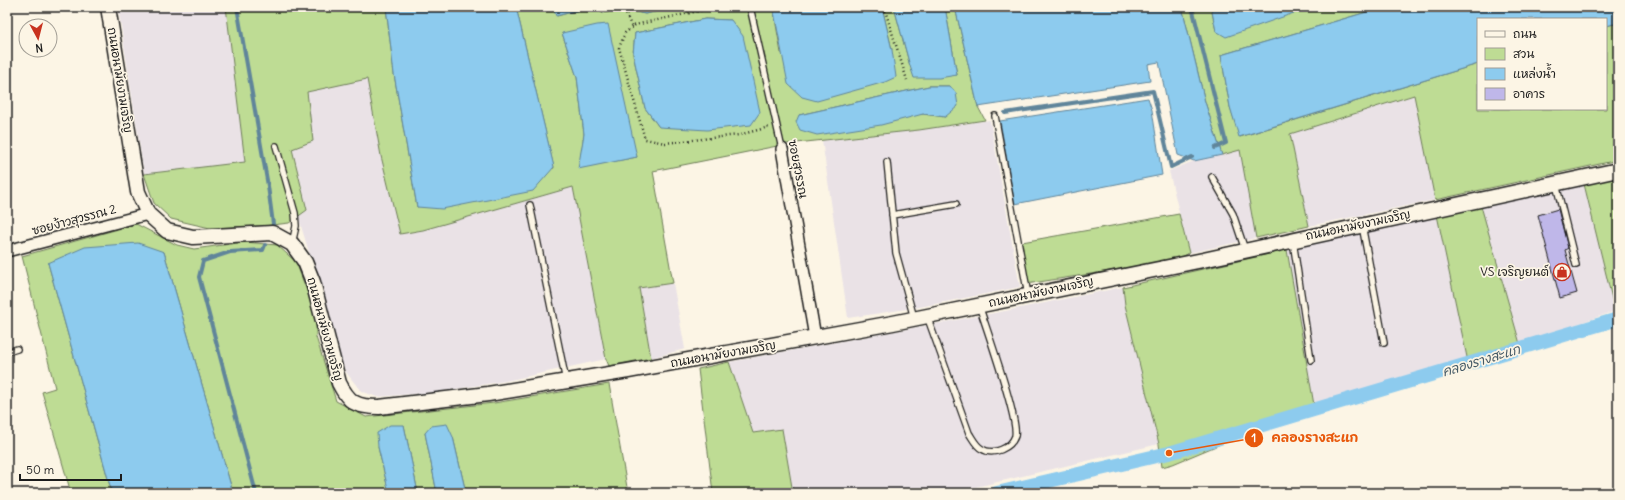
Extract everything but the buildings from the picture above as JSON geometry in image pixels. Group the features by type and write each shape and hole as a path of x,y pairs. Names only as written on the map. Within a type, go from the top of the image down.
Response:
{"street":[{"name":"ถนนอนามัยงามเจริญ","path":"108,7 138,192 148,214 167,231 193,236 272,233 292,244 305,262 313,282 339,382 345,396 354,403 364,407 379,407 488,394 815,337 1028,295 1618,170"},
{"name":"ซอยสุวรรณ","path":"782,149 815,337"},
{"name":"ซอยง้าวสุวรรณ 2","path":"7,251 148,214"}],"lane":[{"name":"ซอยสุวรรณ","path":"750,7 782,149"},
{"path":"995,116 1028,295"},
{"path":"276,146 295,213 296,226 292,244"},
{"path":"887,162 896,253 920,317 974,443 983,450 996,452 1007,448 1015,436 1014,416 979,305"},
{"path":"1212,178 1233,214 1244,250"},
{"path":"1556,184 1576,266"},
{"path":"892,215 956,204"},
{"path":"530,205 566,381"},
{"path":"1362,225 1384,343"},
{"path":"1293,239 1311,360"},
{"path":"7,352 18,349"}],"path":[{"path":"623,7 632,28"},
{"path":"717,7 635,25 626,33 619,48 645,139 665,143 739,135 776,126"},
{"path":"884,7 907,80"}],"shaded area":[{"path":"118,7 226,7 245,162 144,174"},
{"path":"367,79 381,156 400,234 423,230 573,187 606,359 506,381 437,392 377,397 361,391 345,371 298,216 307,210 292,148 313,141 307,92"},
{"path":"1415,95 1435,200 1309,226 1290,134"},
{"path":"990,120 1020,287 920,307 848,318 822,140 919,130"},
{"path":"1240,150 1256,238 1189,253 1169,171 1194,161"},
{"path":"1584,184 1615,311 1520,344 1481,206"},
{"path":"1437,215 1468,362 1314,405 1287,250"},
{"path":"673,283 685,349 651,358 639,288"},
{"path":"1123,287 1125,305 1159,444 950,493 793,493 782,430 753,433 729,362 1010,310"}],"green space":[{"path":"226,7 386,7 394,74 417,207 554,168 516,7 553,7 557,16 591,7 627,7 628,10 645,14 676,7 779,7 774,13 781,53 892,50 882,7 894,7 910,66 957,75 945,7 955,7 978,107 985,120 919,130 787,144 653,171 673,283 639,288 651,358 609,366 606,359 573,187 423,230 400,234 381,156 367,79 307,92 313,141 292,149 307,210 289,223 264,226 210,228 171,219 154,203 144,174 245,162","holes":["705,19 731,20 659,127 645,108 633,54 635,33","562,33 637,157 579,168 584,134 577,77","929,86 950,86 945,117 923,114 799,115"]},
{"path":"1182,7 1211,7 1216,31 1311,7 1384,7 1221,55 1230,107 1240,137 1477,64 1477,110 1607,110 1607,26 1618,23 1618,160 1435,200 1414,95 1290,134 1309,226 1256,238 1240,150 1222,155 1205,102"},
{"path":"1618,176 1618,310 1615,311 1584,184"},
{"path":"1481,206 1520,344 1468,362 1437,215"},
{"path":"1179,214 1189,253 1174,261 1026,284 1022,242"},
{"path":"136,224 177,245 194,249 245,242 277,245 296,262 316,315 316,337 336,401 366,417 494,403 609,384 628,493 466,493 453,437 425,433 437,493 418,493 404,425 378,447 389,493 233,493 164,252 48,263 112,493 71,493 42,392 55,388 22,256"},
{"path":"1287,250 1314,405 1173,464 1162,467 1159,444 1125,305 1123,287"},
{"path":"729,362 753,433 782,429 793,493 713,493 698,369"}],"water":[{"path":"386,7 516,7 554,167 533,191 442,209 417,207 394,74"},
{"path":"553,7 591,7 556,16"},
{"path":"627,7 676,7 645,14 628,10"},
{"path":"779,7 882,7 892,50 896,77 885,82 817,101 802,97 788,84 774,12"},
{"path":"894,7 945,7 957,75 939,78 914,78"},
{"path":"955,7 1182,7 1205,102 1222,155 1194,161 1178,155 1159,62 1148,64 1150,81 978,107"},
{"path":"1211,7 1311,7 1226,37 1216,31"},
{"path":"1384,7 1618,7 1618,23 1607,26 1607,18 1477,18 1477,64 1239,137 1230,107 1221,55"},
{"path":"705,19 731,20 743,36 760,112 751,125 707,130 659,127 645,108 633,54 635,33"},
{"path":"608,24 637,157 578,169 584,134 577,77 562,33"},
{"path":"929,86 950,86 956,93 958,106 945,117 923,114 881,125 817,135 800,130 796,122 799,115"},
{"path":"1148,98 1152,110 1162,175 1015,204 1000,121"},
{"path":"138,243 164,252 233,493 112,493 48,263 85,247"},
{"path":"447,424 453,437 466,493 437,493 425,433 431,426"},
{"path":"390,425 404,425 418,493 389,493 378,447 377,433"}],"waterway":[{"path":"237,7 268,186 273,224"},
{"path":"1192,7 1226,143 1215,148"},
{"path":"1005,113 1153,91 1171,167 1192,157"},
{"path":"256,493 199,277 203,261 230,252 263,250 265,245"},
{"name":"คลองรางสะแก","path":"997,493 1169,453 1618,319"}],"place":[{"name":"VS เจริญยนต์","path":"1562,272"},
{"name":"คลองรางสะแก","path":"1169,453"}]}
